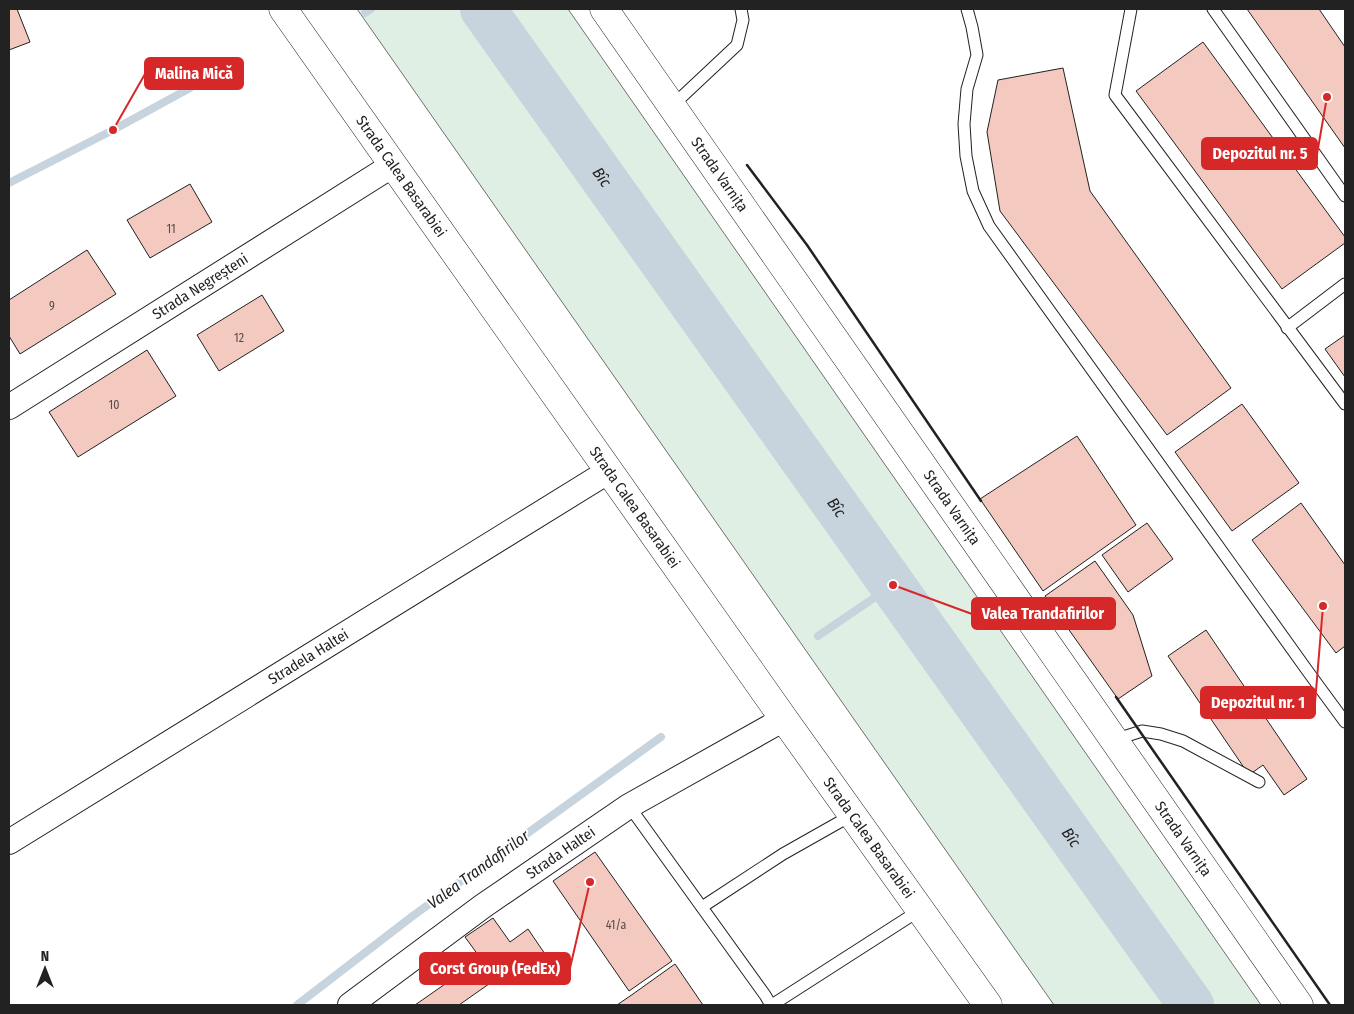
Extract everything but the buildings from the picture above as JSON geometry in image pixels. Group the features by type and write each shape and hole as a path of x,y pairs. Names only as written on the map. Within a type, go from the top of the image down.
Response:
{"main road":[{"name":"Strada Calea Basarabiei","path":"283,9 608,471 988,1005"},
{"name":"Strada Varnița","path":"604,9 1299,1005"}],"street":[{"name":"Strada Negreșteni","path":"9,407 393,165"},
{"name":"Stradela Haltei","path":"9,842 608,471"},
{"name":"Strada Haltei","path":"350,1005 483,906 629,806 784,719"}],"lane":[{"path":"672,106 737,45 743,20 741,9"},
{"path":"966,9 972,27 977,56 967,89 964,124 966,156 973,191 989,226 1345,722"},
{"path":"1131,9 1115,95 1345,404"},
{"path":"1213,9 1345,196"},
{"path":"1288,328 1345,284"},
{"path":"1114,740 1142,731 1161,734 1183,742 1259,782"},
{"path":"629,806 772,1005 920,910"},
{"path":"702,907 783,854 852,815"}],"green space":[{"path":"357,9 568,9 1261,1005 1054,1005"}],"waterway":[{"path":"365,13 371,9"},
{"name":"Bîc","path":"483,9 1191,1005"},
{"path":"9,183 190,88"},
{"name":"Valea Trandafirilor","path":"818,636 893,585"},
{"name":"Valea Trandafirilor","path":"297,1005 414,915 661,737"}],"wall":[{"path":"747,165 807,245 981,501"},
{"path":"1116,697 1330,1005"}],"place":[{"name":"Depozitul nr. 5","path":"1327,97"},
{"name":"Malina Mică","path":"113,130"},
{"name":"Valea Trandafirilor","path":"893,585"},
{"name":"Depozitul nr. 1","path":"1323,606"},
{"name":"Corst Group (FedEx)","path":"590,882"}]}
